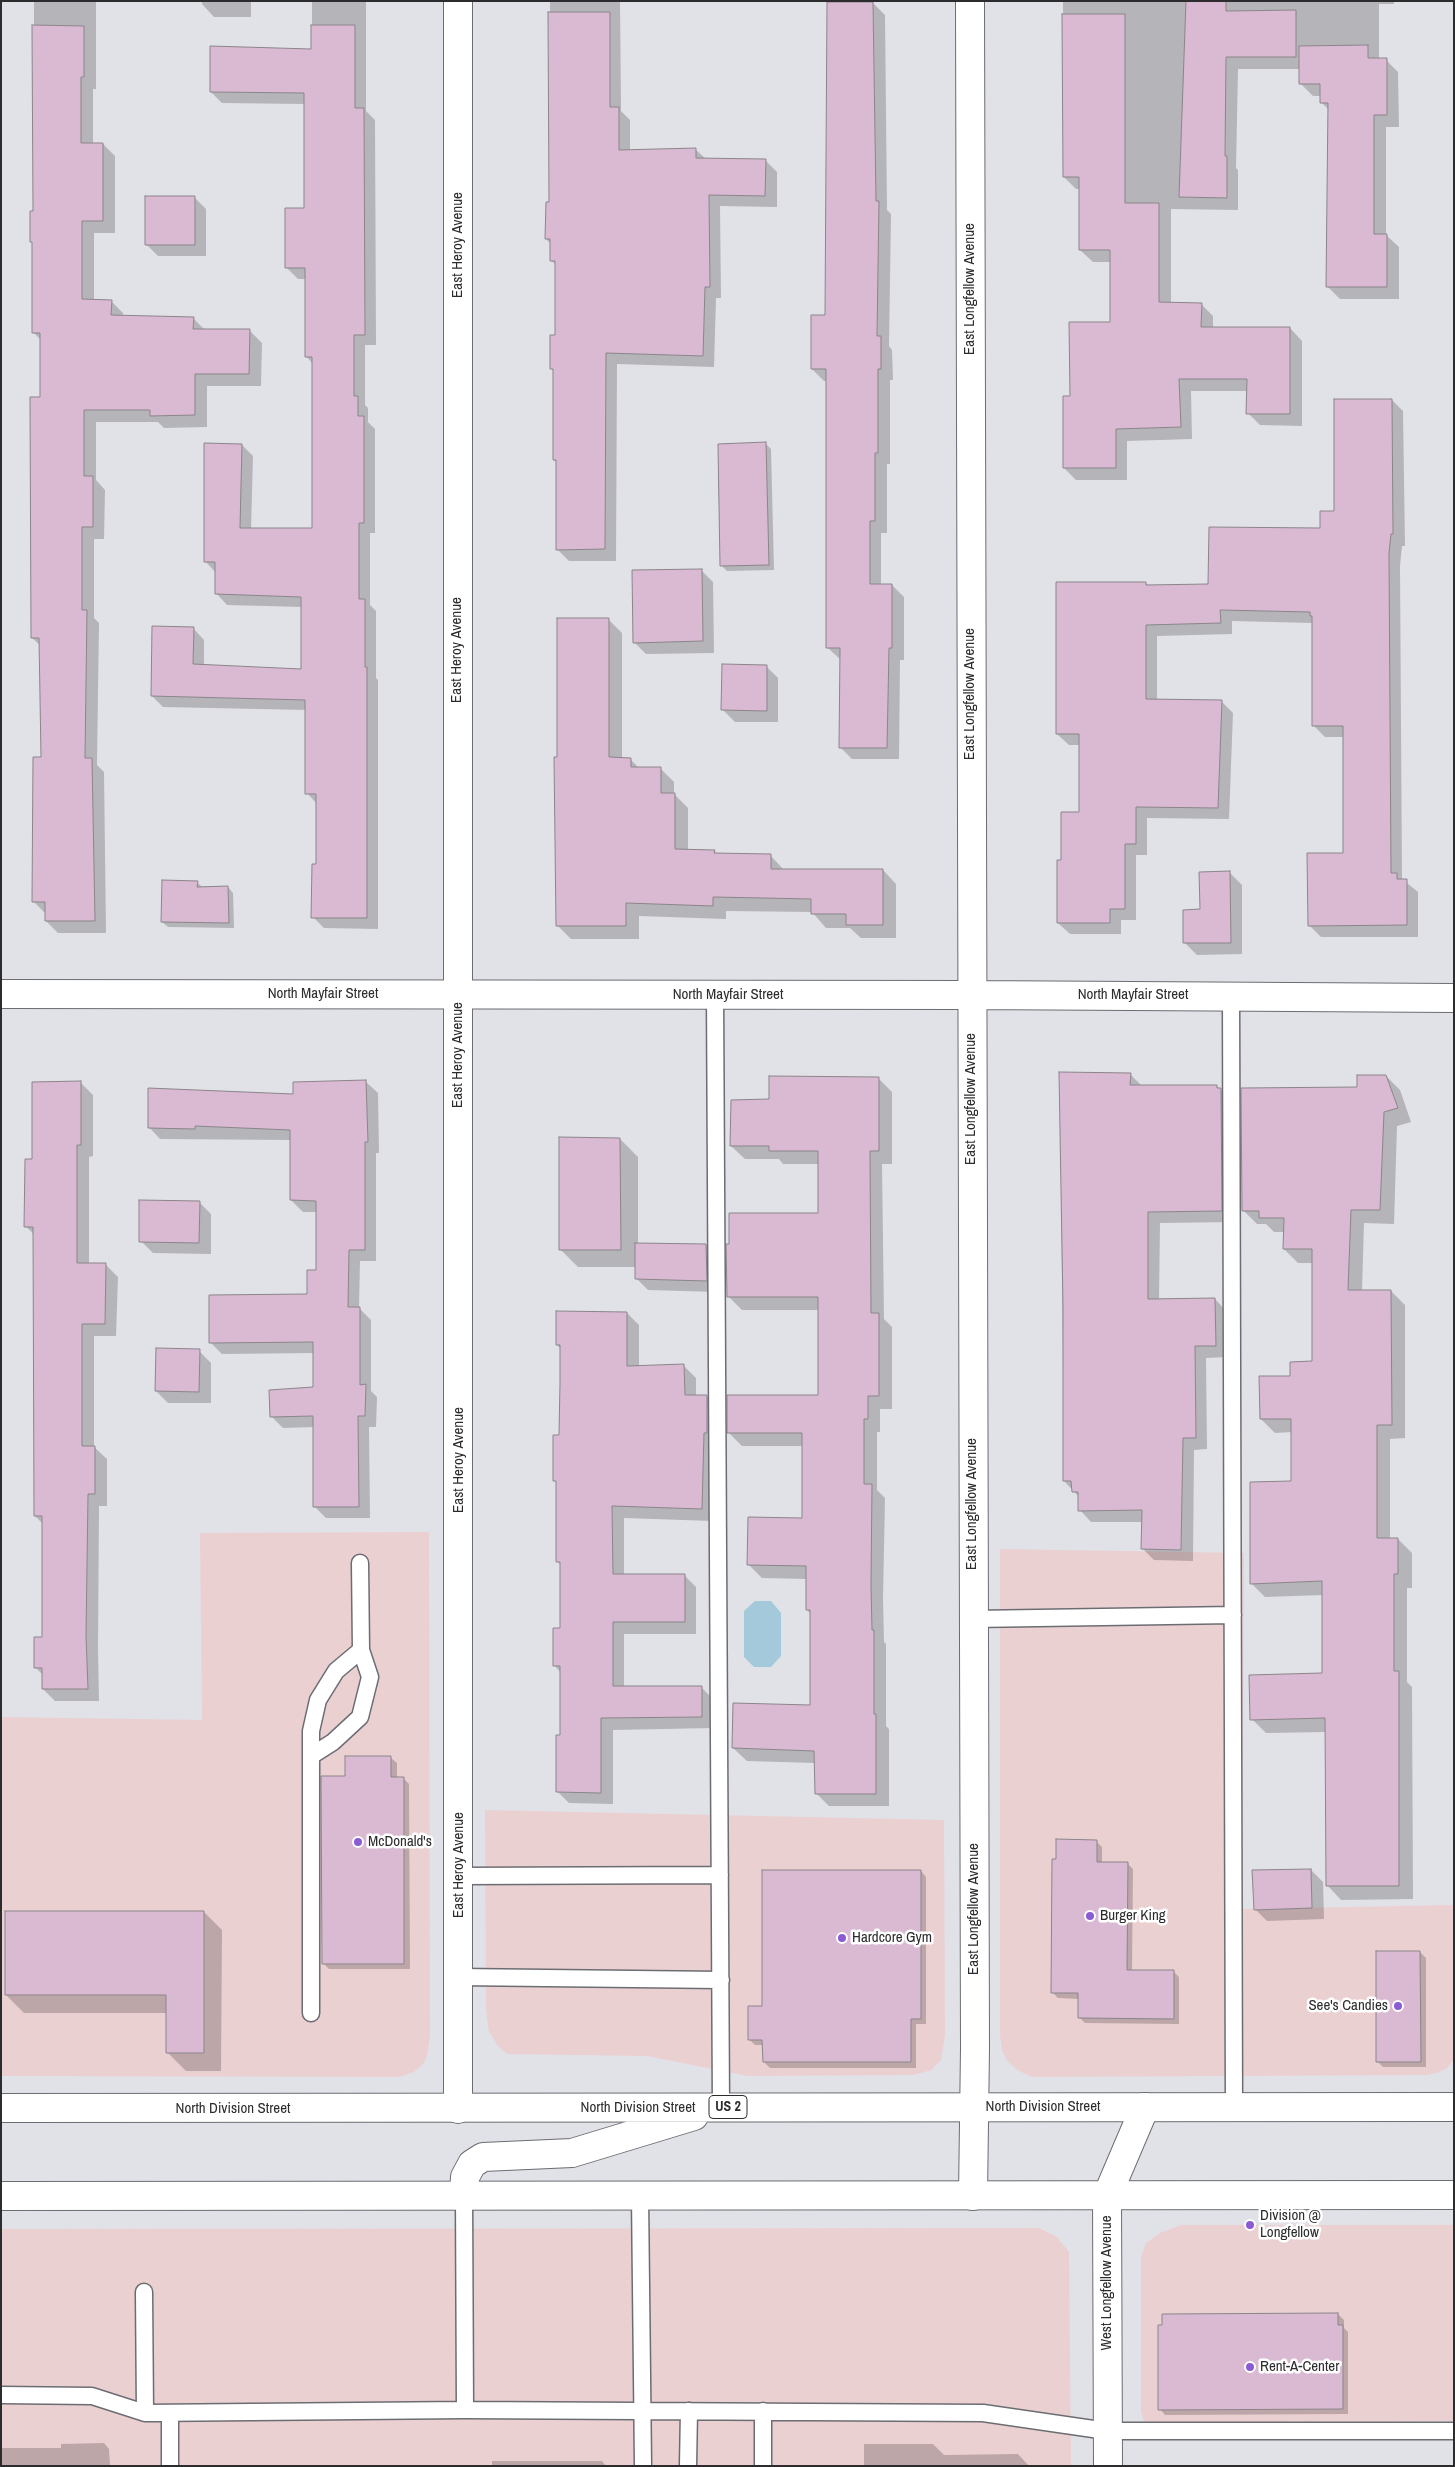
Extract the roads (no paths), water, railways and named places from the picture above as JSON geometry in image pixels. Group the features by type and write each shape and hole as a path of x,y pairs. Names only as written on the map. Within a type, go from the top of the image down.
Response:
{"street":[{"name":"East Heroy Avenue","path":"458,1 458,2109"},
{"name":"East Longfellow Avenue","path":"970,1 975,2107 973,2196"},
{"name":"North Mayfair Street","path":"1,994 971,994 1454,998"},
{"path":"464,2195 464,2177 472,2164 483,2157 572,2154 721,2107"},
{"name":"North Division Street","path":"1,2108 1145,2107 1234,2109 1454,2107"},
{"name":"West Longfellow Avenue","path":"1108,2466 1108,2196 1145,2107"},
{"path":"1,2196 1454,2195"}],"lane":[{"path":"715,995 721,2107"},
{"path":"1232,995 1234,2109"},
{"path":"311,1756 333,1742 360,1717 370,1677 361,1650 360,1564"},
{"path":"973,1619 1233,1615"},
{"path":"311,2013 311,1731 318,1700 336,1671 361,1650"},
{"path":"459,1876 720,1875"},
{"path":"458,1977 721,1980"},
{"path":"464,2195 465,2410"},
{"path":"640,2196 643,2466"},
{"path":"144,2292 146,2413"},
{"path":"1,2395 92,2396 146,2413 465,2410 984,2413 1108,2431 1454,2431"},
{"path":"688,2466 689,2411"},
{"path":"763,2411 763,2466"},
{"path":"170,2413 170,2466"}],"water":[{"path":"755,1601 771,1601 781,1613 781,1656 771,1667 754,1667 744,1657 744,1611"}],"place":[{"name":"McDonald's","path":"358,1842"},
{"name":"Burger King","path":"1090,1916"},
{"name":"Hardcore Gym","path":"842,1938"},
{"name":"See's Candies","path":"1398,2006"},
{"name":"Division @ Longfellow","path":"1250,2225"},
{"name":"Rent-A-Center","path":"1250,2367"}]}
